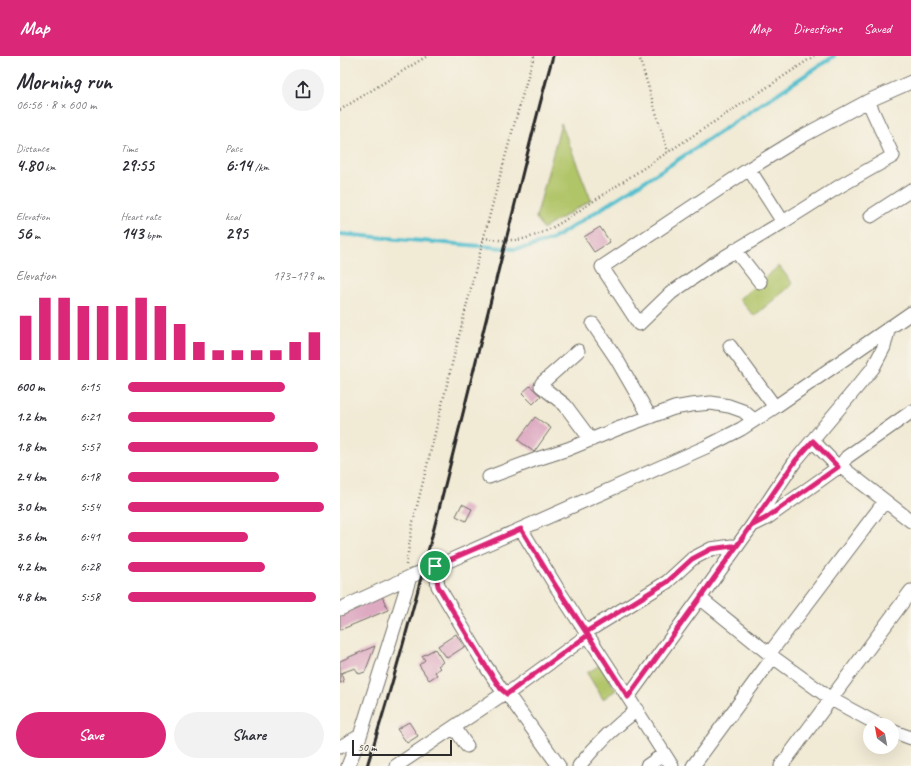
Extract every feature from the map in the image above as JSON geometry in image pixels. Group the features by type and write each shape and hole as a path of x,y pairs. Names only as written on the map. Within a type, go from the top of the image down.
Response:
{"street":[{"path":"868,102 893,156 840,186 713,264 671,293 639,324 602,267 749,169 801,137 868,102 911,82"},
{"path":"749,169 783,222"},
{"path":"871,216 911,190"},
{"path":"735,250 760,282"},
{"path":"340,609 407,578 706,447 741,429 911,313"},
{"path":"593,324 616,358 650,417"},
{"path":"628,697 700,598 796,460 872,368 884,347 889,327"},
{"path":"730,346 775,407"},
{"path":"578,351 542,383 541,386 565,405 591,440"},
{"path":"489,477 674,408 711,403 729,406 743,411 754,420"},
{"path":"751,526 766,518 839,467 847,457 856,450 911,412"},
{"path":"813,441 839,467 911,521"},
{"path":"693,766 771,656 885,501"},
{"path":"521,529 557,588 672,766"},
{"path":"396,766 507,693 587,634 667,582 692,559 711,549 732,546 736,547"},
{"path":"435,566 438,586 485,665 501,689 507,693 559,766"},
{"path":"348,766 360,736 407,578"},
{"path":"781,766 910,597"},
{"path":"700,598 771,656 831,699 866,718"},
{"path":"579,766 592,750 624,719 637,710"},
{"path":"454,727 467,746"},
{"path":"899,733 911,738"},
{"path":"340,748 360,736"},
{"path":"647,766 664,754"}],"path":[{"path":"340,110 427,56"},
{"path":"407,578 406,564 413,522 483,238 534,56"},
{"path":"639,56 668,152"},
{"path":"483,238 512,240 524,239 548,230 814,56"}],"green space":[{"path":"561,123 591,200 543,229 536,218"},
{"path":"779,266 793,284 754,316 739,299"},
{"path":"600,665 616,690 603,699 587,673"}],"building":[{"path":"600,227 610,242 594,252 584,237"},
{"path":"530,386 541,396 533,404 522,393"},
{"path":"535,417 551,428 534,452 518,440"},
{"path":"462,504 472,509 466,521 456,516"},
{"path":"382,596 388,610 340,630 340,615"},
{"path":"456,634 464,647 447,658 438,646"},
{"path":"375,646 365,672 359,674 355,668 341,673 344,682 340,683 340,661"},
{"path":"435,649 443,662 438,666 440,668 435,672 437,675 429,680 419,665 425,660 422,656"},
{"path":"409,722 418,736 407,743 397,729"}],"waterway":[{"path":"340,234 515,249 529,247 553,239 667,167 834,56"}],"railway":[{"path":"367,766 425,564 553,56"}],"route":[{"path":"813,441 838,467 766,518 751,526 718,573 628,697 588,635 507,694 501,689 485,665 438,586 435,566 521,529 586,632 667,582 692,559 711,549 732,546 736,547 796,460 813,441"}]}
